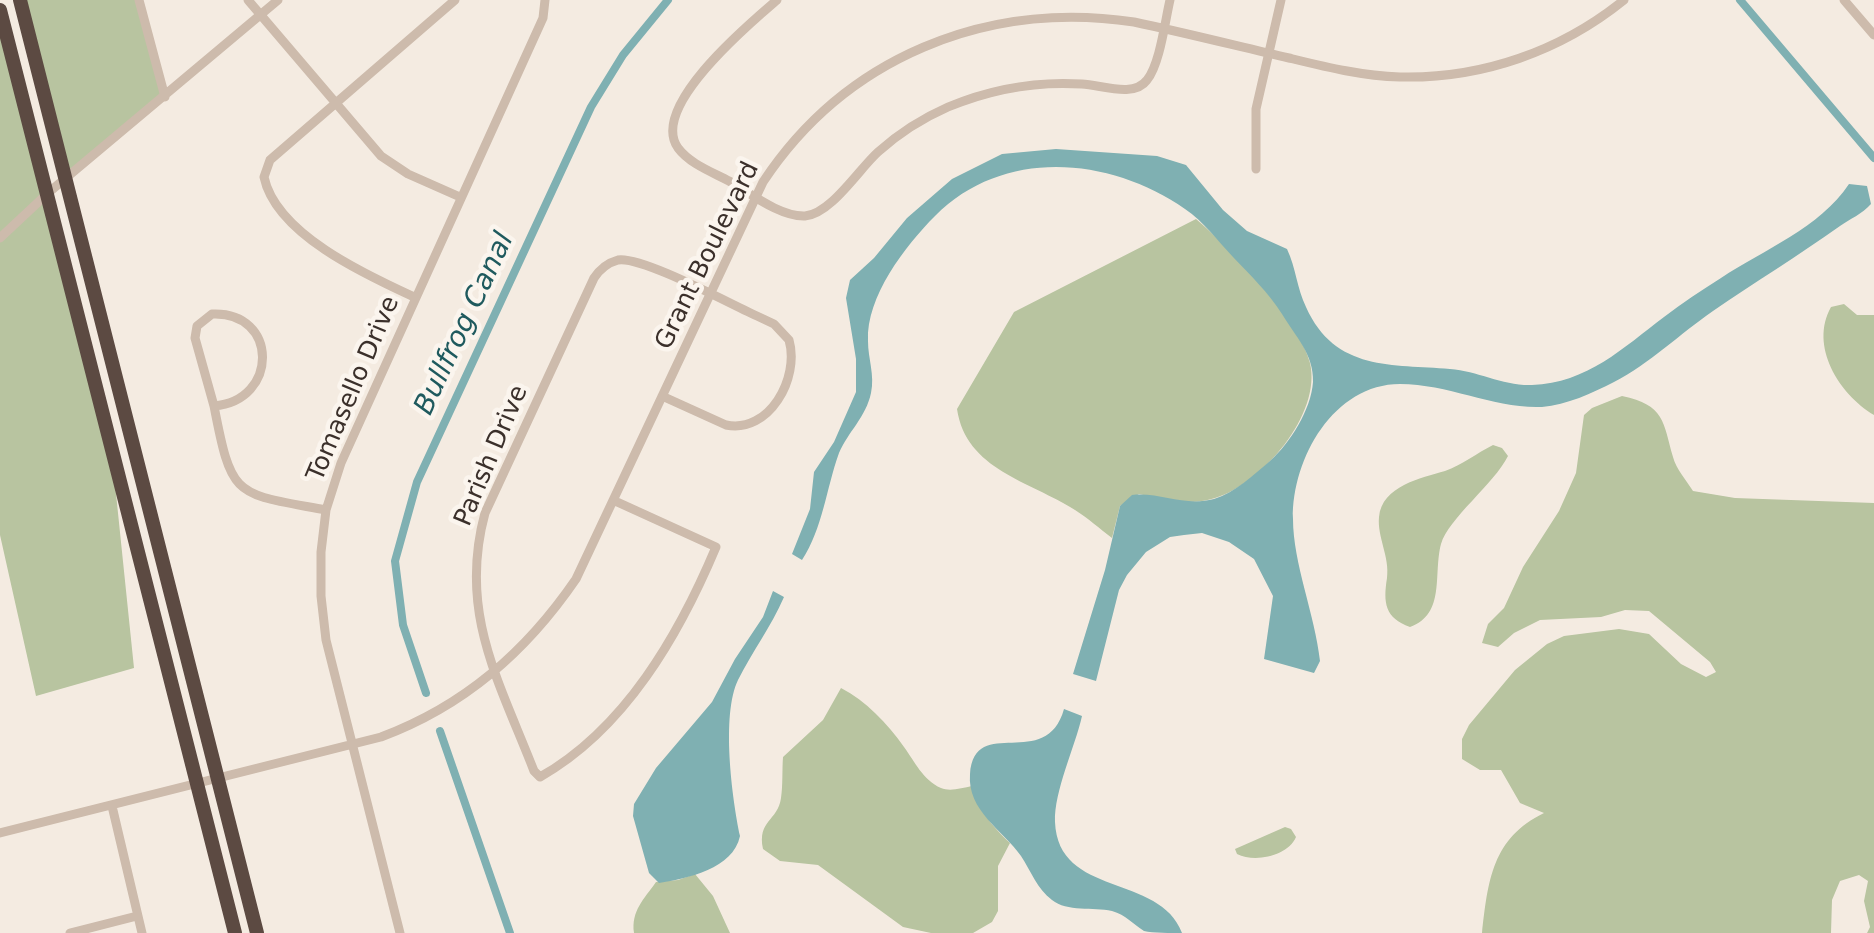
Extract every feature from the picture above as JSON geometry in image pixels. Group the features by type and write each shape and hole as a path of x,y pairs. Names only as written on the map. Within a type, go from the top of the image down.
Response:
{"highway":[{"path":"20,0 257,933"},
{"path":"0,10 235,933"}],"street":[{"path":"139,0 165,97"},
{"path":"248,0 390,163 460,197"},
{"path":"0,238 278,0"},
{"path":"414,297 336,260 292,220 266,186 264,177 270,160 455,0"},
{"name":"Tomasello Drive","path":"400,933 326,640 321,596 326,510 341,463 414,297 543,18 545,0"},
{"path":"778,0 724,48 681,101 672,120 674,140 689,159 755,196 786,212 814,214 896,137 938,112 975,97 1040,84 1138,88 1150,76 1170,0"},
{"path":"1256,168 1256,109 1281,0"},
{"name":"Grant Boulevard","path":"0,834 352,746 433,715 496,672 557,608 586,562 755,196 794,139 832,100 886,62 927,42 977,25 1051,14 1106,17 1163,28 1366,75 1446,75 1481,70 1533,54 1580,30 1624,0"},
{"path":"1844,0 1874,35"},
{"name":"Parish Drive","path":"615,500 716,547 678,628 650,672 589,740 540,778 496,672 476,608 474,565 485,513 594,278 605,266 627,260 708,294"},
{"path":"662,396 737,428 766,416 785,384 792,358 789,340 782,331 708,294"},
{"path":"214,406 242,397 256,381 264,354 258,336 239,321 220,314 204,318 197,326 195,338 228,468 239,486 254,495 326,510"},
{"path":"112,806 142,933"},
{"path":"70,933 137,916"}],"green space":[{"path":"25,0 141,0 167,90 68,172"},
{"path":"0,27 115,484 134,668 36,696 0,535"},
{"path":"1196,219 1244,266 1293,327 1310,363 1307,404 1285,444 1251,478 1215,498 1196,502 1139,494 1120,506 1112,538 1075,510 986,460 963,430 957,409 1014,312"},
{"path":"1844,304 1857,315 1874,315 1874,415 1849,395 1826,353 1825,322 1831,307"},
{"path":"1622,396 1647,404 1660,417 1674,461 1693,491 1735,498 1874,503 1874,933 1867,933 1870,927 1864,901 1868,881 1859,875 1840,881 1832,900 1831,933 1482,933 1491,879 1503,848 1527,823 1544,813 1520,803 1501,770 1480,770 1462,759 1462,739 1469,725 1515,670 1547,644 1564,636 1619,629 1649,634 1681,664 1706,677 1716,672 1710,662 1649,611 1540,620 1514,633 1498,647 1482,643 1488,624 1504,608 1576,473 1584,415"},
{"path":"1493,445 1508,456 1445,534 1434,603 1421,621 1410,627 1395,619 1386,602 1387,562 1379,525 1382,506 1404,485 1451,468"},
{"path":"841,688 883,721 935,785 948,790 972,786 987,817 1010,843 998,866 998,911 992,922 973,933 931,933 903,927 818,865 780,861 763,849 765,826 781,798 783,757 823,720"},
{"path":"1285,827 1296,837 1279,853 1253,858 1237,854 1235,849"},
{"path":"695,874 713,896 730,933 634,933 636,912 656,882"}],"water":[{"path":"1056,149 1157,156 1186,165 1223,210 1247,231 1287,249 1303,300 1318,328 1349,354 1387,364 1460,370 1521,385 1570,378 1603,362 1692,297 1807,226 1849,184 1867,186 1871,204 1713,311 1640,366 1579,398 1551,406 1524,407 1400,384 1376,387 1337,411 1309,449 1295,496 1294,536 1320,661 1314,673 1264,659 1273,596 1254,559 1229,542 1202,533 1170,537 1146,552 1127,575 1119,590 1096,681 1073,674 1120,506 1132,495 1203,501 1237,488 1285,445 1304,415 1313,382 1303,346 1265,291 1185,209 1124,178 1058,167 993,178 962,194 912,242 889,273 873,307 869,324 869,402 839,453 809,548 802,560 792,554 810,509 814,472 834,442 856,392 856,359 846,298 850,280 907,218 952,179 1002,154"},
{"path":"773,591 784,597 738,680 730,714 731,779 740,836 736,847 708,870 659,883 649,873 633,816 634,804 656,768 712,702 763,617"},
{"path":"1064,709 1082,716 1056,810 1060,846 1073,863 1091,875 1153,901 1170,914 1182,933 1144,931 1112,911 1058,904 1038,885 1021,856 974,799 970,774 975,756 984,747 1042,738 1055,728"}],"waterway":[{"name":"Bullfrog Canal","path":"426,693 403,625 395,561 417,482 591,107 623,55 668,0"},
{"path":"1740,0 1874,158"},
{"name":"Bullfrog Canal","path":"440,731 510,933"}]}
